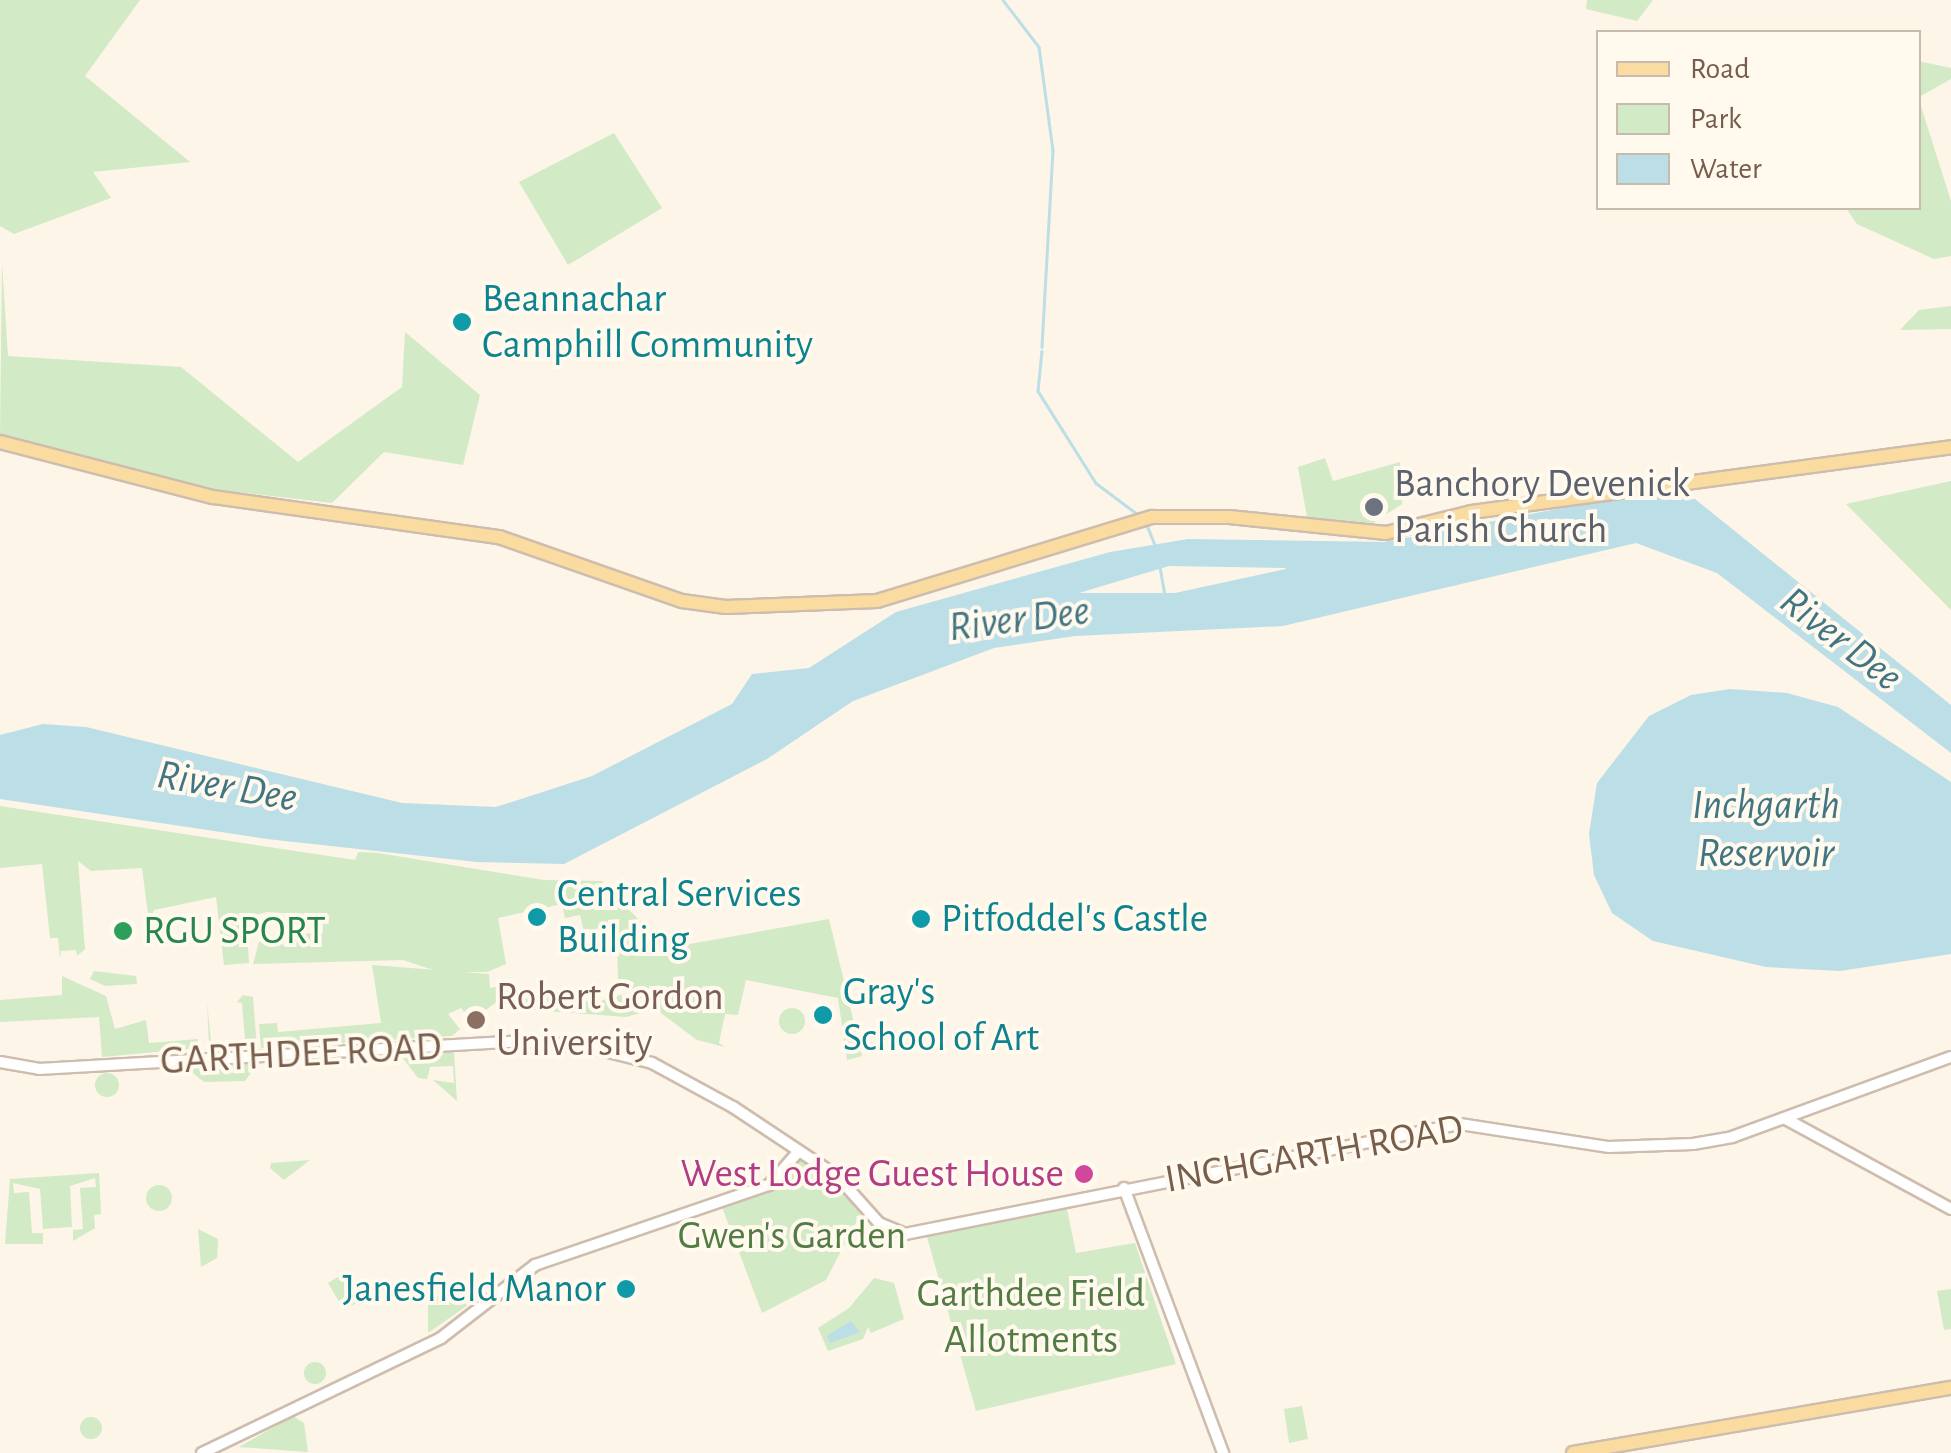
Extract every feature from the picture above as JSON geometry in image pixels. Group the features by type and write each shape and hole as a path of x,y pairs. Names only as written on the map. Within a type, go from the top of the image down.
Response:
{"main road":[{"path":"0,442 214,497 499,538 682,601 726,607 876,601 1152,517 1228,517 1386,533 1472,512 1951,447"},
{"path":"1573,1453 1951,1388"}],"street":[{"name":"GARTHDEE ROAD","path":"0,1062 39,1069 564,1043 662,1068 837,1176 878,1224 905,1234"},
{"name":"INCHGARTH ROAD","path":"905,1234 1460,1124 1637,1148 1732,1137 1951,1057"},
{"path":"1784,1118 1951,1210"},
{"path":"202,1453 441,1338 534,1265 769,1185 800,1151"},
{"path":"1124,1188 1224,1453"}],"green space":[{"path":"0,0 140,0 85,76 190,162 93,172 111,198 14,234 0,226"},
{"path":"1587,0 1653,0 1637,21 1586,9"},
{"path":"1921,62 1951,68 1951,79 1921,96"},
{"path":"1921,106 1951,201 1951,256 1934,259 1857,224 1847,210 1921,210"},
{"path":"614,133 662,208 568,265 519,182"},
{"path":"2,263 8,356 181,367 298,462 402,387 405,332 480,395 463,465 384,452 332,503 220,490 0,436"},
{"path":"1951,306 1951,329 1900,330 1919,310"},
{"path":"1325,458 1333,481 1400,462 1402,504 1373,523 1307,517 1298,467"},
{"path":"1951,481 1951,610 1846,504"},
{"path":"0,806 355,860 358,852 378,853 544,880 602,881 658,940 673,947 829,919 862,1056 847,1060 838,998 746,980 738,1015 725,1014 719,1043 725,1047 697,1040 618,981 617,939 586,940 580,915 565,918 562,904 498,918 506,964 487,972 439,972 403,960 253,964 259,942 282,938 283,946 295,945 301,934 323,933 323,916 267,912 246,917 249,963 224,965 216,897 154,910 149,922 142,868 91,871 78,861 85,949 77,956 76,950 61,951 60,958 58,938 50,938 42,864 0,868"},
{"path":"372,965 489,974 490,988 510,984 510,992 471,1021 461,1008 448,1014 460,1029 452,1036 261,1048 259,1024 277,1023 278,1032 381,1023"},
{"path":"94,971 136,976 137,984 105,986 90,979"},
{"path":"62,976 106,996 115,1029 146,1020 149,1043 198,1039 198,1048 102,1057 99,1017 0,1022 0,1000 62,995"},
{"path":"553,993 594,1003 624,994 651,1010 626,1017 521,1009 519,1000"},
{"path":"243,995 253,997 257,1048 209,1046 207,1002 211,1042 245,1039 242,1003 237,1002"},
{"path":"792,1008 801,1012 805,1021 801,1030 792,1034 783,1030 779,1021 783,1012"},
{"path":"454,1052 457,1101 433,1080 454,1083 453,1066 430,1067 427,1079 418,1078 403,1058"},
{"path":"258,1063 245,1081 204,1082 187,1068"},
{"path":"107,1073 116,1076 116,1094 107,1097 98,1094 95,1085 98,1076"},
{"name":"Gwen's Garden","path":"799,1151 826,1168 863,1209 826,1280 762,1313 719,1199 769,1185"},
{"path":"310,1160 284,1180 270,1168 271,1163"},
{"path":"99,1173 101,1214 94,1215 95,1228 73,1241 73,1230 83,1229 80,1188 96,1187 95,1178 70,1186 72,1227 43,1229 40,1189 13,1183 14,1193 29,1192 32,1233 43,1233 43,1244 5,1244 10,1179"},
{"path":"159,1185 168,1189 172,1198 168,1207 159,1211 150,1207 146,1198 150,1189"},
{"name":"Garthdee Field Allotments","path":"1065,1199 1076,1253 1135,1243 1176,1364 976,1411 925,1230"},
{"path":"198,1229 218,1239 217,1258 201,1267"},
{"path":"341,1275 358,1302 344,1310 328,1283"},
{"path":"874,1278 894,1283 904,1319 871,1333 868,1327 863,1339 828,1351 818,1328 849,1308"},
{"path":"1951,1289 1951,1329 1944,1330 1937,1291"},
{"path":"446,1291 475,1300 428,1333 428,1302"},
{"path":"311,1362 319,1362 326,1373 319,1384 311,1384 304,1377 304,1369"},
{"path":"1302,1406 1308,1439 1289,1443 1284,1409"},
{"path":"293,1416 304,1423 308,1452 239,1447"},
{"path":"87,1417 95,1417 102,1428 95,1439 87,1439 80,1432 80,1424"}],"water":[{"name":"River Dee","path":"1646,492 1695,499 1951,705 1951,753 1717,573 1636,543 1283,626 1075,636 994,648 853,701 767,759 564,864 477,862 267,839 0,799 0,735 43,724 86,727 402,803 496,807 592,776 732,704 752,674 809,668 896,612 1110,552 1188,539 1384,542","holes":["1169,566 1285,568 1175,593 1079,593"]},
{"name":"Inchgarth Reservoir","path":"1730,689 1787,693 1838,707 1951,782 1951,954 1840,971 1766,967 1653,941 1612,913 1594,875 1589,834 1597,783 1649,716 1691,695"},
{"path":"851,1321 860,1332 830,1343 827,1336"}],"waterway":[{"path":"1003,0 1039,47 1053,150 1042,347"},
{"path":"1042,351 1038,391 1096,483 1136,513"},
{"path":"1147,525 1155,545"},
{"path":"1160,567 1165,594"}],"place":[{"name":"Beannachar Camphill Community","path":"462,322"},
{"name":"Banchory Devenick Parish Church","path":"1374,507"},
{"name":"Central Services Building","path":"537,917"},
{"name":"Pitfoddel's Castle","path":"921,919"},
{"name":"RGU SPORT","path":"123,931"},
{"name":"Gray's School of Art","path":"823,1015"},
{"name":"Robert Gordon University","path":"476,1020"},
{"name":"West Lodge Guest House","path":"1084,1174"},
{"name":"Janesfield Manor","path":"626,1289"}]}
